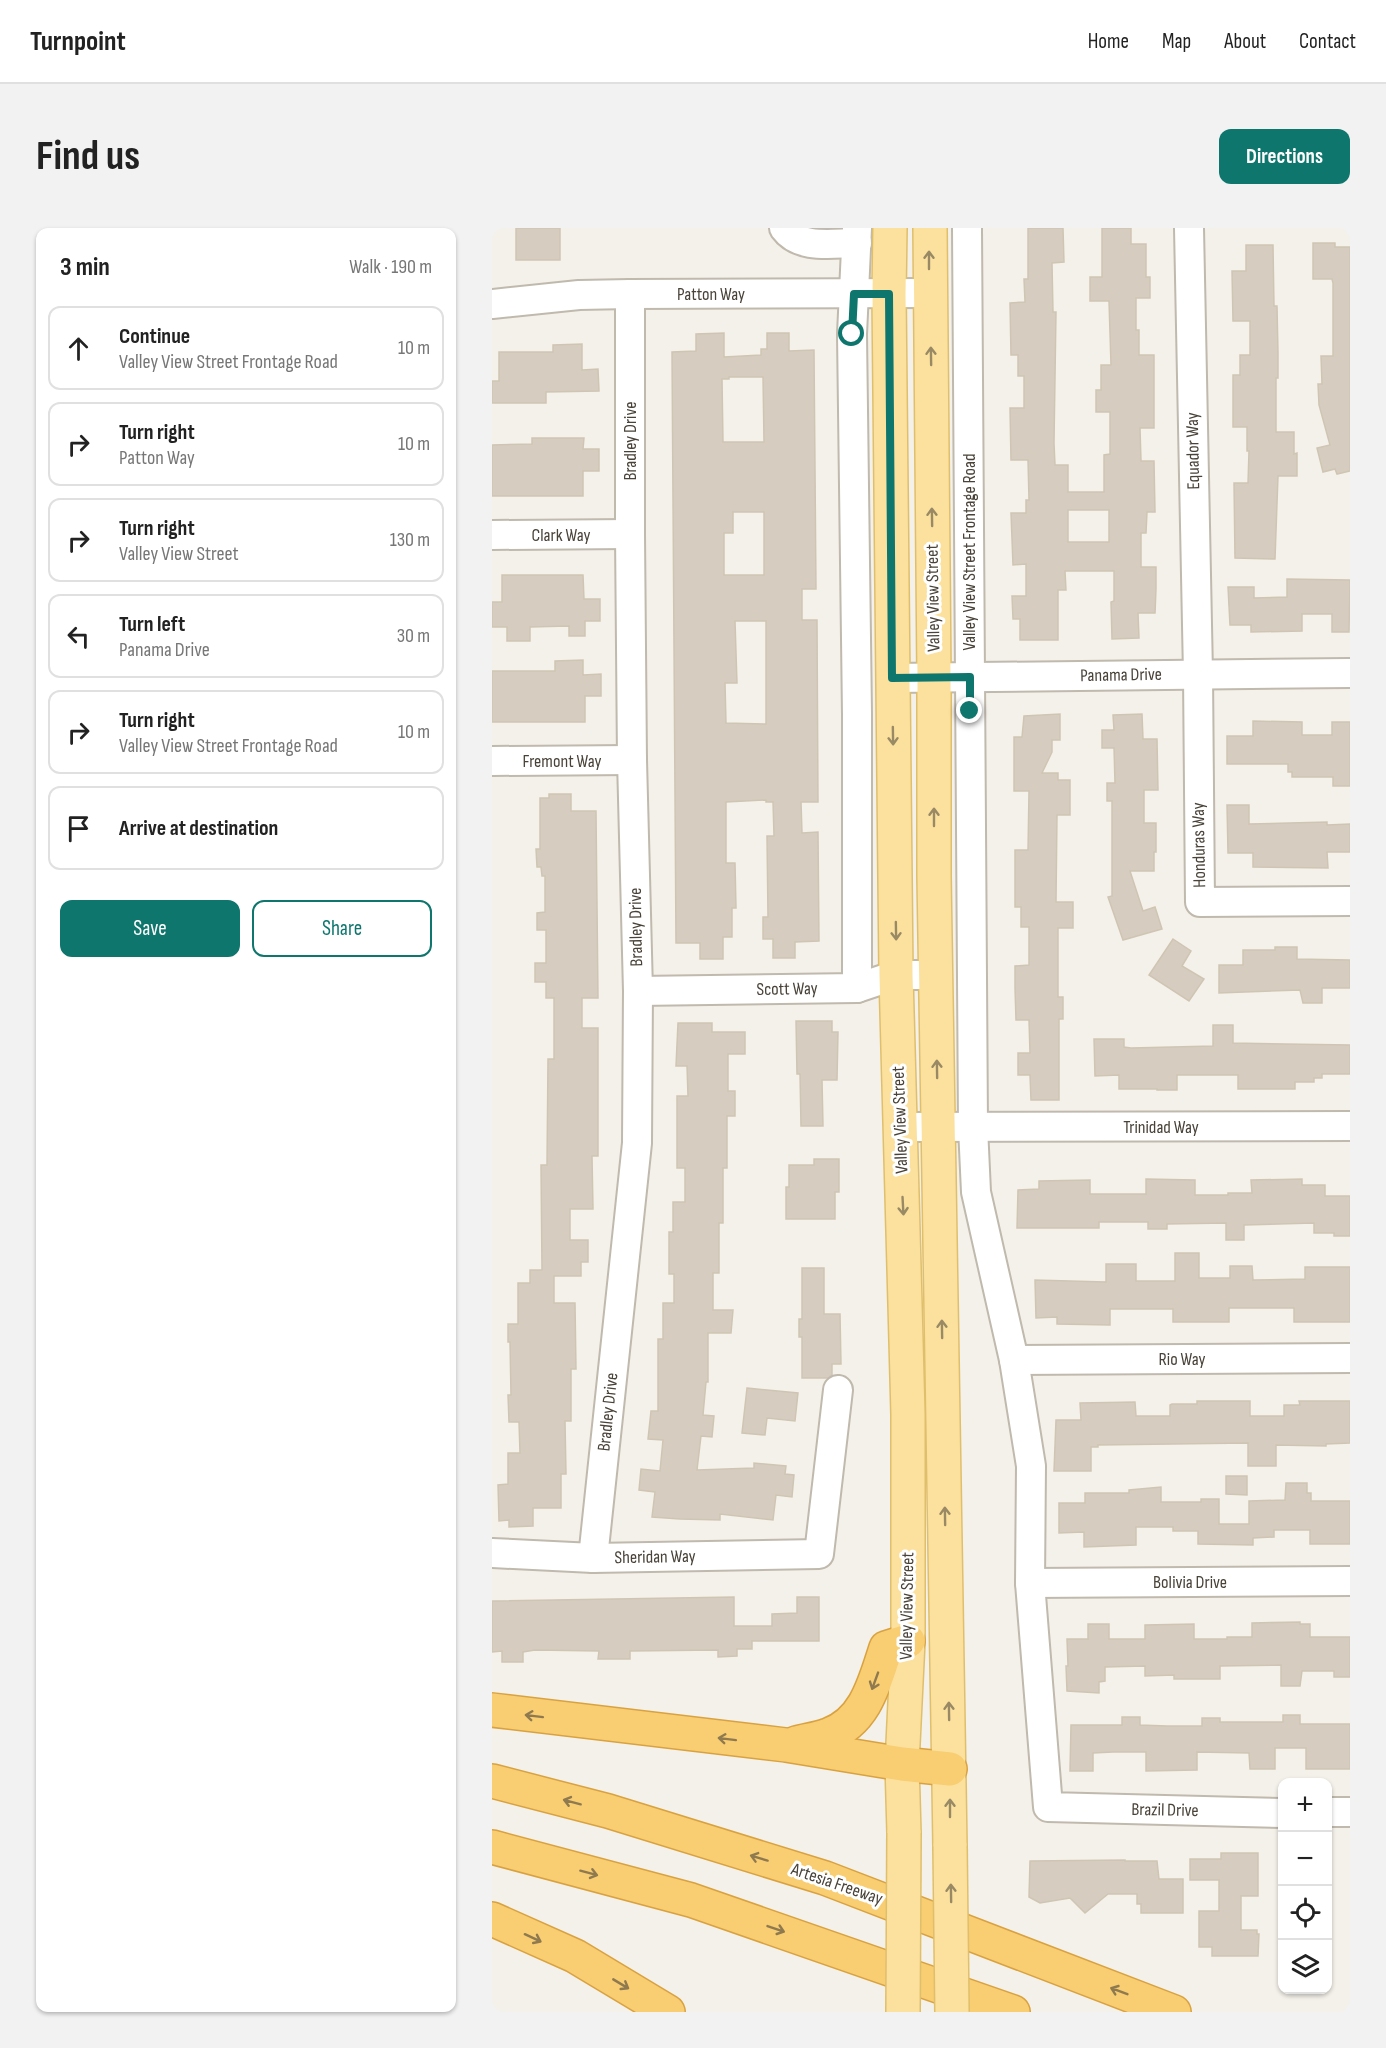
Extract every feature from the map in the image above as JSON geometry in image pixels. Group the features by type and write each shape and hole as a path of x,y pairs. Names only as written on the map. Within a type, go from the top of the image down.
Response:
{"highway":[{"path":"786,1745 829,1735 842,1729 853,1720 867,1701 886,1648 908,1641"},
{"path":"492,1710 786,1745 902,1764 950,1769"},
{"name":"Artesia Freeway","path":"492,1781 608,1811 825,1878 1174,2012"},
{"path":"492,1847 691,1900 1013,2012"},
{"path":"492,1919 575,1956 668,2012"}],"main road":[{"name":"Valley View Street","path":"890,228 896,975 908,1414 908,1641 902,1764 903,2012"},
{"name":"Valley View Street","path":"930,228 935,975 950,1769 952,2012"}],"street":[{"path":"784,228 798,240 814,243 857,235 852,334 857,714 857,988"},
{"name":"Valley View Street Frontage Road","path":"967,228 973,1127"},
{"name":"Equador Way","path":"1189,228 1198,674"},
{"name":"Patton Way","path":"492,304 579,295 930,293"},
{"name":"Bradley Drive","path":"593,1558 637,1143 638,991 632,760 630,294"},
{"name":"Clark Way","path":"492,536 630,534"},
{"name":"Panama Drive","path":"892,678 1350,673"},
{"name":"Honduras Way","path":"1198,674 1200,902 1350,901"},
{"name":"Fremont Way","path":"492,761 632,760"},
{"name":"Scott Way","path":"638,991 857,988 896,975 935,975"},
{"name":"Trinidad Way","path":"900,1127 1350,1126"},
{"path":"973,1127 976,1192 1014,1360 1031,1466 1030,1583"},
{"name":"Rio Way","path":"1014,1360 1350,1358"},
{"name":"Sheridan Way","path":"492,1553 593,1558 819,1554 838,1390"},
{"name":"Bolivia Drive","path":"1030,1583 1350,1581"},
{"name":"Brazil Drive","path":"1030,1583 1048,1807 1278,1813"},
{"path":"1332,1812 1350,1812"}],"building":[{"path":"516,228 560,228 560,260 516,260"},
{"path":"1028,228 1063,228 1064,262 1052,263 1053,312 1056,312 1055,465 1068,465 1068,492 1104,492 1104,455 1110,454 1110,412 1096,412 1096,390 1101,390 1101,365 1111,365 1109,301 1090,301 1090,277 1102,277 1102,228 1131,228 1131,244 1146,244 1146,277 1150,277 1150,298 1136,298 1136,330 1139,330 1139,355 1154,355 1154,428 1140,428 1141,461 1154,461 1155,512 1147,512 1146,533 1141,533 1141,567 1156,567 1156,589 1155,613 1138,613 1139,638 1112,639 1111,602 1114,601 1114,571 1065,571 1066,590 1058,590 1058,640 1020,640 1020,619 1013,619 1012,596 1026,596 1026,564 1013,565 1011,513 1026,513 1026,500 1029,500 1028,460 1011,460 1010,408 1024,408 1024,376 1018,376 1018,355 1011,355 1010,303 1025,302 1024,279 1028,279","holes":["1068,510 1109,510 1109,542 1068,542"]},
{"path":"1313,243 1335,243 1335,247 1350,247 1350,471 1337,474 1335,469 1323,472 1317,448 1330,445 1319,405 1318,384 1322,384 1321,356 1333,356 1333,283 1332,279 1313,279"},
{"path":"1246,245 1273,245 1274,306 1277,306 1278,353 1276,432 1294,432 1294,454 1297,453 1297,476 1278,476 1275,559 1235,558 1234,483 1248,483 1249,451 1247,451 1247,427 1233,427 1233,375 1240,375 1240,355 1250,355 1250,321 1233,321 1232,271 1246,271"},
{"path":"724,333 724,357 761,355 761,349 767,349 767,333 789,333 789,351 814,350 816,589 802,589 802,620 817,620 818,802 801,802 802,833 818,832 819,941 795,942 795,958 773,958 773,939 763,939 763,917 768,917 767,836 774,836 773,802 766,802 766,800 726,802 726,863 735,863 736,908 732,908 732,937 723,937 723,959 700,959 700,943 676,943 672,352 696,351 696,334","holes":["729,377 763,377 764,442 723,442 722,379 729,379","733,512 764,512 764,575 724,575 724,533 733,533","735,621 766,621 766,724 726,723 725,683 737,683"]},
{"path":"582,344 582,370 598,369 599,391 546,392 546,403 492,403 492,381 499,381 499,352 553,352 553,345"},
{"path":"532,438 584,438 583,449 599,449 599,471 583,471 583,496 492,496 492,445 532,444"},
{"path":"502,575 583,575 584,599 600,599 600,621 585,621 585,636 569,636 569,626 530,627 530,641 507,641 507,627 492,627 492,602 502,602"},
{"path":"1287,579 1350,580 1349,632 1332,632 1332,614 1302,614 1302,631 1251,632 1251,625 1230,625 1228,587 1254,587 1254,598 1287,597"},
{"path":"583,660 583,675 601,674 601,696 585,696 585,722 492,722 492,671 555,671 555,661"},
{"path":"1060,714 1060,740 1052,740 1052,752 1042,773 1058,773 1058,780 1070,780 1070,815 1057,815 1056,902 1073,902 1073,928 1058,928 1058,997 1063,997 1063,1019 1059,1019 1059,1100 1031,1100 1030,1075 1018,1075 1018,1053 1030,1053 1029,1020 1016,1020 1015,988 1015,966 1029,965 1029,927 1021,927 1021,907 1015,907 1015,850 1028,850 1029,791 1014,791 1014,737 1022,737 1024,716"},
{"path":"1142,714 1143,739 1157,739 1158,790 1144,790 1144,823 1156,823 1156,852 1154,852 1154,871 1130,871 1143,911 1155,907 1162,929 1123,940 1108,897 1112,896 1112,801 1107,801 1107,783 1115,783 1114,748 1102,748 1102,730 1114,730 1113,715"},
{"path":"1253,721 1302,722 1302,735 1332,735 1332,722 1350,722 1350,786 1333,786 1333,777 1292,777 1292,772 1288,772 1288,764 1227,764 1227,736 1253,736"},
{"path":"549,794 571,794 571,811 596,811 598,998 582,998 582,1028 598,1028 598,1156 592,1156 593,1209 570,1209 570,1240 588,1240 588,1262 581,1262 581,1276 554,1276 554,1303 575,1303 576,1369 571,1369 571,1421 565,1421 566,1474 561,1474 561,1508 533,1508 533,1526 509,1527 509,1520 499,1521 498,1485 508,1484 508,1453 520,1453 519,1422 509,1422 508,1395 511,1395 508,1324 518,1324 518,1283 530,1283 530,1270 542,1270 541,1165 547,1165 548,1059 554,1059 554,998 546,998 546,982 535,982 535,963 546,963 546,930 537,930 537,913 545,912 545,876 542,876 541,867 537,867 536,849 540,849 540,798 549,798"},
{"path":"1227,805 1249,805 1249,824 1327,822 1327,825 1350,824 1350,852 1327,852 1328,868 1253,867 1253,853 1228,853"},
{"path":"1173,939 1191,951 1182,966 1204,979 1189,1001 1149,975"},
{"path":"1275,947 1297,947 1297,959 1350,960 1350,988 1322,988 1322,1003 1303,1003 1300,990 1219,993 1219,965 1243,965 1243,950 1275,950"},
{"path":"796,1021 832,1021 832,1032 838,1032 837,1080 822,1080 823,1126 801,1126"},
{"path":"678,1023 712,1023 712,1032 745,1032 745,1054 728,1054 728,1091 735,1091 735,1116 727,1116 727,1168 723,1168 723,1223 719,1223 719,1273 713,1273 713,1310 733,1310 731,1333 708,1333 708,1382 706,1382 703,1415 714,1416 712,1437 701,1436 697,1470 754,1468 754,1463 786,1466 785,1474 794,1475 792,1497 776,1495 773,1520 720,1514 720,1520 652,1517 655,1492 639,1490 641,1469 660,1471 663,1440 648,1439 651,1411 658,1411 658,1339 663,1339 663,1303 674,1303 674,1274 669,1274 669,1232 673,1232 673,1202 685,1202 685,1168 677,1168 677,1096 688,1096 687,1066 676,1066"},
{"path":"1213,1025 1233,1025 1233,1043 1350,1045 1350,1074 1322,1074 1322,1078 1314,1078 1314,1082 1295,1082 1295,1089 1238,1089 1238,1075 1177,1075 1177,1090 1119,1089 1119,1075 1095,1076 1094,1039 1124,1039 1124,1047 1131,1048 1213,1046"},
{"path":"814,1159 839,1159 839,1192 835,1192 835,1219 786,1219 789,1165 814,1165"},
{"path":"1146,1179 1195,1180 1195,1195 1252,1193 1251,1180 1302,1179 1302,1185 1325,1185 1325,1196 1350,1196 1350,1236 1314,1233 1314,1223 1244,1225 1244,1240 1226,1240 1226,1223 1167,1224 1167,1229 1148,1229 1148,1222 1099,1222 1099,1228 1017,1228 1018,1190 1039,1189 1039,1181 1090,1180 1090,1194 1146,1194"},
{"path":"1175,1253 1199,1253 1199,1278 1230,1278 1230,1266 1252,1266 1253,1280 1305,1279 1305,1267 1350,1267 1350,1322 1294,1322 1294,1308 1229,1308 1229,1322 1173,1322 1173,1309 1110,1309 1110,1325 1057,1324 1057,1317 1036,1318 1035,1280 1106,1282 1106,1264 1136,1264 1136,1281 1175,1281"},
{"path":"802,1268 824,1268 824,1314 840,1314 841,1364 832,1364 832,1375 828,1378 802,1378 802,1337 799,1337 799,1319 802,1319"},
{"path":"747,1388 798,1393 795,1421 767,1418 765,1435 742,1433"},
{"path":"1197,1401 1250,1401 1250,1416 1284,1416 1284,1405 1300,1405 1299,1401 1350,1401 1350,1443 1326,1444 1326,1446 1276,1445 1276,1466 1248,1466 1248,1443 1098,1445 1098,1447 1091,1447 1091,1471 1054,1471 1056,1420 1081,1420 1080,1403 1135,1402 1136,1416 1170,1416 1170,1405 1197,1404"},
{"path":"1226,1476 1247,1476 1247,1495 1226,1494"},
{"path":"1286,1483 1307,1483 1307,1493 1311,1493 1311,1501 1350,1501 1350,1544 1310,1544 1310,1530 1274,1530 1274,1537 1253,1538 1253,1545 1198,1544 1198,1531 1173,1531 1173,1527 1136,1527 1136,1545 1084,1547 1084,1532 1059,1533 1059,1503 1085,1503 1085,1493 1129,1493 1129,1490 1161,1487 1161,1502 1201,1502 1201,1499 1219,1499 1219,1524 1249,1524 1249,1501 1285,1500"},
{"path":"734,1597 734,1626 772,1626 772,1614 797,1613 797,1597 819,1597 819,1641 752,1641 752,1649 737,1649 737,1656 718,1657 718,1650 630,1651 630,1659 598,1659 599,1651 535,1650 523,1652 523,1662 502,1662 502,1651 492,1652 492,1601"},
{"path":"1300,1622 1300,1624 1310,1624 1310,1637 1350,1637 1350,1677 1334,1677 1334,1671 1302,1671 1300,1686 1281,1686 1281,1665 1220,1666 1220,1679 1174,1679 1174,1675 1145,1676 1145,1666 1105,1667 1105,1681 1099,1682 1099,1693 1067,1691 1067,1639 1088,1639 1088,1624 1109,1624 1109,1639 1145,1639 1145,1625 1194,1624 1194,1639 1227,1639 1227,1637 1252,1637 1252,1623"},
{"path":"1283,1715 1300,1715 1300,1724 1350,1724 1350,1769 1306,1769 1306,1748 1275,1748 1275,1769 1250,1769 1249,1753 1197,1752 1197,1770 1146,1771 1146,1752 1113,1752 1093,1753 1093,1771 1070,1771 1071,1725 1122,1725 1122,1717 1140,1717 1140,1725 1202,1726 1202,1718 1220,1718 1220,1722 1283,1722"},
{"path":"1221,1853 1258,1853 1258,1896 1241,1896 1241,1930 1257,1930 1259,1934 1258,1956 1212,1956 1212,1947 1199,1947 1199,1911 1219,1911 1219,1880 1190,1880 1190,1859 1221,1859"},
{"path":"1030,1861 1157,1861 1159,1879 1183,1879 1183,1913 1141,1913 1141,1904 1137,1904 1137,1894 1108,1894 1085,1913 1070,1898 1040,1903 1029,1897"}],"route":[{"path":"852,334 854,294 889,294 892,678 970,677 970,711"}]}
